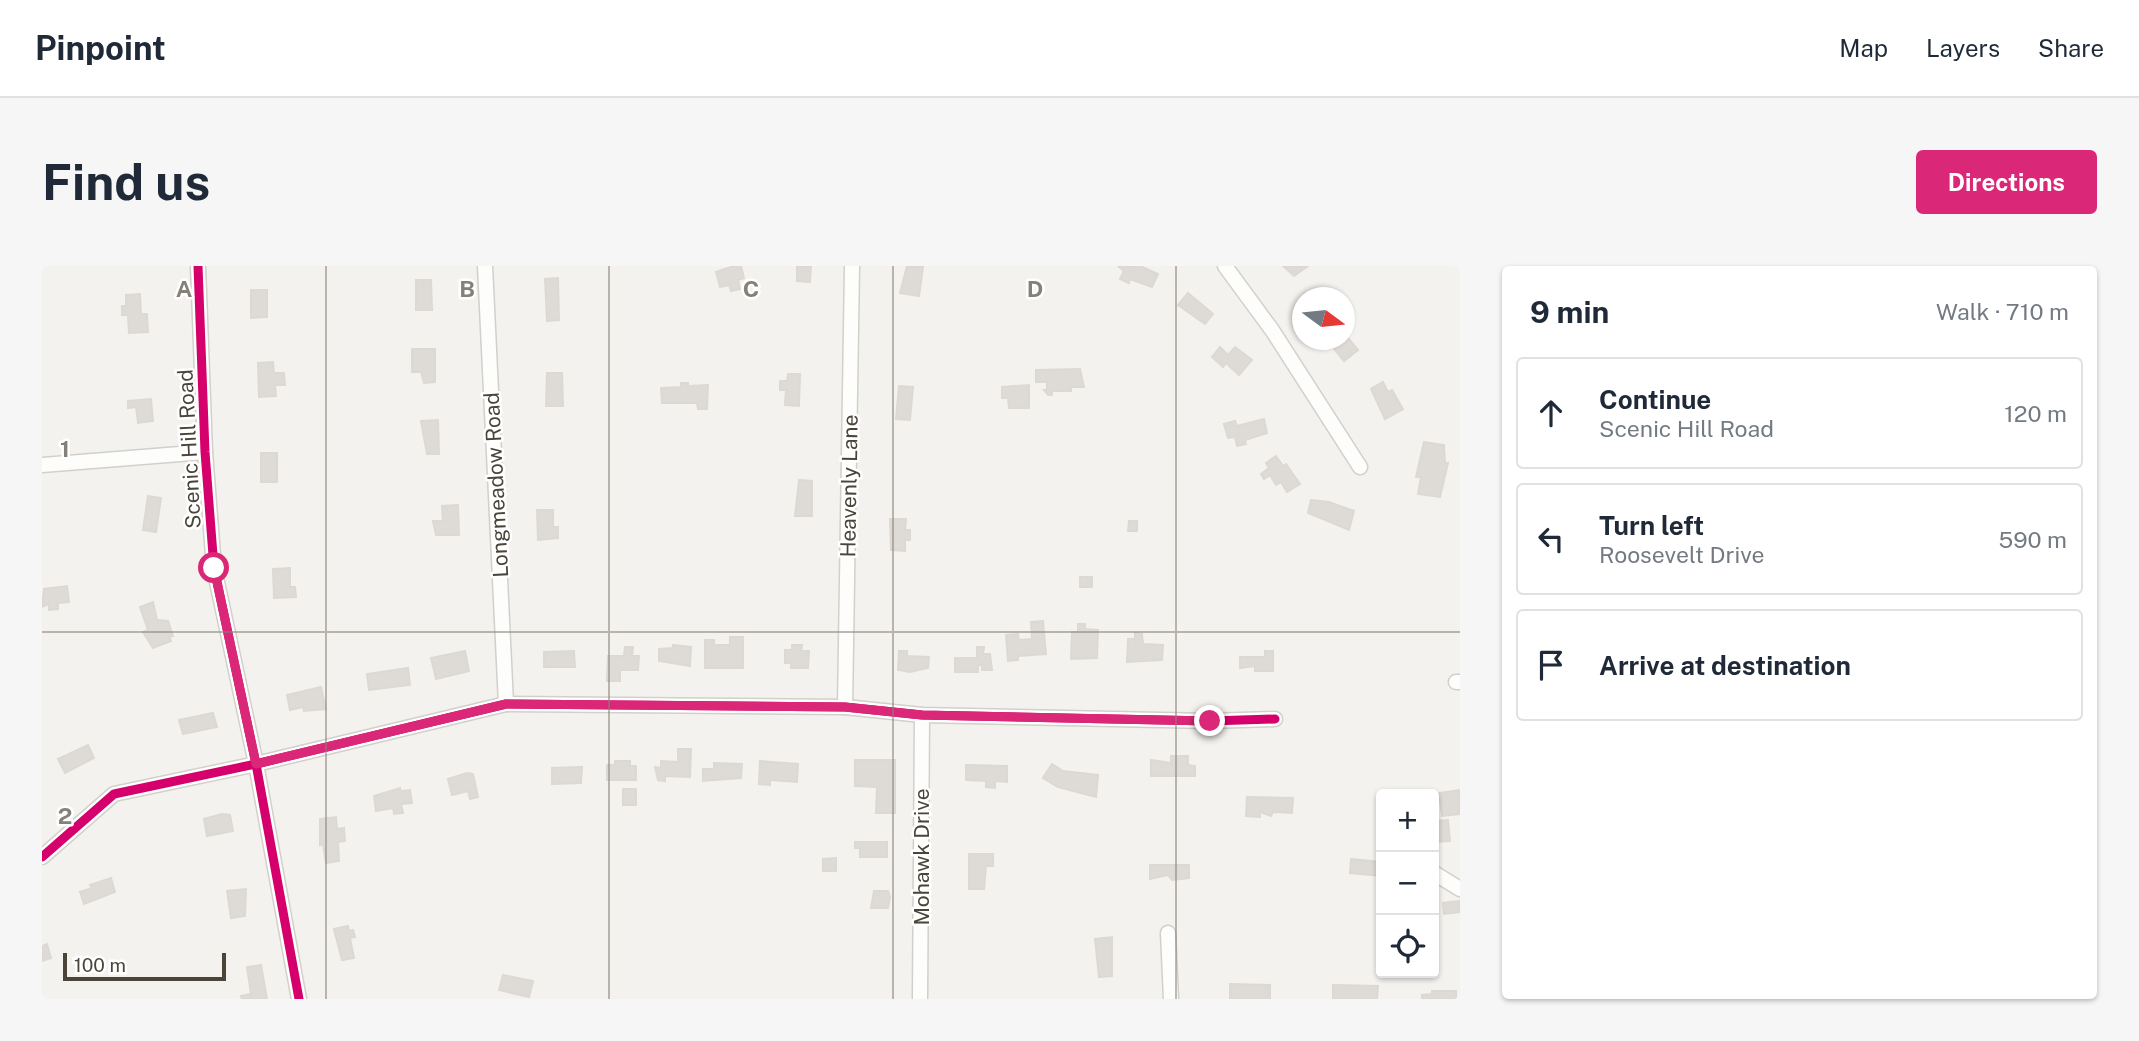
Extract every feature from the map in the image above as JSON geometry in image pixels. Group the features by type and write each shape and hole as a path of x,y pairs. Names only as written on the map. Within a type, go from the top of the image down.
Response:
{"street":[{"name":"Scenic Hill Road","path":"198,266 205,452 214,568 256,764 299,999"},
{"name":"Longmeadow Road","path":"485,266 506,704"},
{"name":"Heavenly Lane","path":"845,707 852,266"},
{"path":"1225,266 1272,330 1360,467"},
{"path":"42,465 205,452"},
{"path":"42,857 114,794 256,764 506,704 845,707 922,715 1210,721 1275,719"},
{"name":"Mohawk Drive","path":"920,999 922,715"},
{"path":"1439,876 1460,889"},
{"path":"1168,933 1171,999"}],"building":[{"path":"741,266 744,278 738,280 740,289 731,291 729,285 720,287 716,272"},
{"path":"797,266 811,266 810,282 797,281"},
{"path":"907,266 923,267 919,296 900,293"},
{"path":"1118,266 1140,266 1158,274 1152,287 1130,279 1129,283 1120,279 1124,271"},
{"path":"1283,266 1308,266 1294,276"},
{"path":"558,278 559,320 547,321 545,279"},
{"path":"416,280 431,280 432,310 416,310"},
{"path":"251,290 267,290 267,317 251,318"},
{"path":"1188,293 1213,314 1205,324 1178,305"},
{"path":"140,294 141,314 147,314 148,332 129,333 128,315 122,315 122,306 126,306 126,295"},
{"path":"1355,346 1358,350 1344,361 1335,350 1355,350"},
{"path":"1220,347 1228,355 1235,347 1252,360 1239,375 1226,363 1223,367 1212,357"},
{"path":"412,349 435,349 435,382 424,383 421,372 412,372"},
{"path":"273,362 274,373 284,373 285,385 275,385 276,396 259,397 258,363"},
{"path":"1080,369 1084,387 1071,387 1071,391 1052,391 1052,395 1048,395 1044,390 1047,390 1047,382 1036,382 1036,370"},
{"path":"547,373 562,373 563,406 546,406"},
{"path":"788,374 800,374 799,406 785,405 786,390 780,390 780,381 787,381"},
{"path":"1383,382 1388,392 1392,390 1403,409 1385,419 1371,389"},
{"path":"681,383 688,383 688,386 708,385 707,409 698,409 697,403 662,403 661,388 681,387"},
{"path":"1029,385 1029,408 1009,408 1008,398 1002,398 1002,387"},
{"path":"899,386 913,387 910,420 896,419"},
{"path":"151,399 153,421 138,423 136,407 128,408 128,401"},
{"path":"1264,419 1267,433 1245,440 1246,444 1237,446 1235,437 1228,438 1224,424 1235,421 1237,426"},
{"path":"438,420 439,454 427,454 421,421"},
{"path":"1424,442 1444,445 1445,463 1448,463 1440,497 1418,494 1421,477 1416,477"},
{"path":"261,453 277,453 277,482 261,482"},
{"path":"1276,456 1283,466 1286,464 1300,484 1287,492 1281,482 1276,485 1270,475 1264,479 1261,474 1269,468 1266,463"},
{"path":"799,480 812,481 812,516 795,516"},
{"path":"148,496 161,498 156,532 143,530"},
{"path":"1311,500 1329,502 1354,511 1349,530 1308,513"},
{"path":"458,505 459,535 436,535 433,521 443,521 442,506"},
{"path":"537,510 553,510 553,527 558,527 558,538 538,540"},
{"path":"890,519 906,519 905,530 910,530 910,540 905,540 905,551 891,550"},
{"path":"1129,521 1137,521 1137,531 1128,531"},
{"path":"290,568 290,587 295,587 296,597 274,598 273,569"},
{"path":"1080,577 1092,577 1092,587 1080,587"},
{"path":"67,586 69,602 58,603 58,609 49,610 49,604 42,607 44,589"},
{"path":"153,602 157,620 168,621 173,636 169,637 171,641 153,648 143,632 148,630 140,607"},
{"path":"1043,621 1046,654 1018,656 1018,660 1008,661 1006,635 1018,634 1019,640 1032,639 1031,622"},
{"path":"1078,624 1085,624 1085,629 1098,630 1097,658 1071,659 1072,632 1078,632"},
{"path":"1135,633 1142,634 1143,644 1163,645 1162,660 1127,662 1128,639 1135,639"},
{"path":"730,637 743,637 743,668 705,668 705,640 714,640 714,645 730,645"},
{"path":"673,645 691,647 690,666 659,661 659,649 673,648"},
{"path":"792,645 802,645 801,651 809,651 808,668 791,668 791,663 785,663 785,650 792,650"},
{"path":"625,647 633,647 632,656 639,656 638,670 620,670 620,681 607,681 608,656 624,656"},
{"path":"977,647 984,647 983,654 990,654 992,670 982,670 982,665 978,665 978,672 955,672 955,658 977,658"},
{"path":"465,651 469,671 436,679 431,658"},
{"path":"574,651 575,667 544,667 544,652"},
{"path":"899,651 907,651 907,656 929,657 928,668 910,672 898,670"},
{"path":"1265,651 1273,651 1273,671 1255,671 1255,666 1240,668 1240,657 1265,657"},
{"path":"408,668 410,685 369,690 367,674"},
{"path":"321,687 326,709 304,711 303,707 290,710 287,695"},
{"path":"213,713 217,727 183,734 179,720"},
{"path":"88,745 94,758 65,773 58,759"},
{"path":"678,749 691,749 690,777 665,776 665,781 658,780 655,767 661,768 661,761 678,762"},
{"path":"1171,756 1188,756 1188,765 1195,766 1195,776 1151,776 1151,760 1171,763"},
{"path":"855,760 895,760 895,813 876,813 877,787 855,786"},
{"path":"615,761 630,761 630,766 636,766 636,780 607,780 607,765 615,765"},
{"path":"760,761 798,764 797,782 770,780 770,785 759,784"},
{"path":"714,763 742,764 741,778 703,781 703,769 714,769"},
{"path":"1052,764 1063,771 1098,775 1096,797 1058,787 1043,778"},
{"path":"966,765 1007,766 1007,782 995,781 995,788 986,787 986,781 966,780"},
{"path":"582,767 581,783 552,784 552,768"},
{"path":"467,773 473,774 478,797 470,799 468,791 452,795 448,779"},
{"path":"400,788 400,791 410,790 412,803 401,804 403,813 394,814 393,808 376,811 374,796"},
{"path":"623,789 636,789 636,805 623,805"},
{"path":"1460,790 1460,814 1442,816 1439,793"},
{"path":"1247,797 1293,798 1292,813 1273,812 1271,816 1260,812 1260,817 1246,816"},
{"path":"222,814 230,815 233,831 207,836 204,819"},
{"path":"336,817 337,829 344,828 345,841 338,842 339,861 326,863 323,844 320,845 320,819"},
{"path":"1448,820 1450,841 1439,842 1439,821"},
{"path":"855,842 887,842 887,857 860,857 860,848 855,848"},
{"path":"969,854 993,854 993,866 986,866 984,889 969,889"},
{"path":"836,858 836,871 823,871 823,859"},
{"path":"1351,859 1376,862 1376,876 1350,873"},
{"path":"1150,865 1189,865 1189,878 1172,880 1168,875 1150,879"},
{"path":"111,878 115,892 84,904 80,892 92,888 90,885"},
{"path":"246,889 245,916 231,918 227,891"},
{"path":"874,891 888,891 888,908 871,908"},
{"path":"1460,901 1460,912 1444,914 1443,903"},
{"path":"348,926 355,937 350,938 354,958 342,960 334,929"},
{"path":"1112,937 1112,976 1099,977 1095,939"},
{"path":"47,944 51,958 42,961 42,946"},
{"path":"261,965 267,999 242,999 241,996 251,994 247,967"},
{"path":"503,975 533,981 529,997 499,990"},
{"path":"1230,984 1270,985 1270,999 1230,999"},
{"path":"1333,985 1378,986 1377,999 1333,999"},
{"path":"1432,991 1456,991 1456,999 1422,999 1422,995 1432,994"}],"cycle path":[{"path":"198,266 205,452 214,568 256,764 299,999"},
{"path":"42,857 114,794 256,764 506,704 845,707 922,715 1210,721 1275,719"}],"route":[{"path":"214,568 256,764 506,704 845,707 922,715 1210,721"}]}
